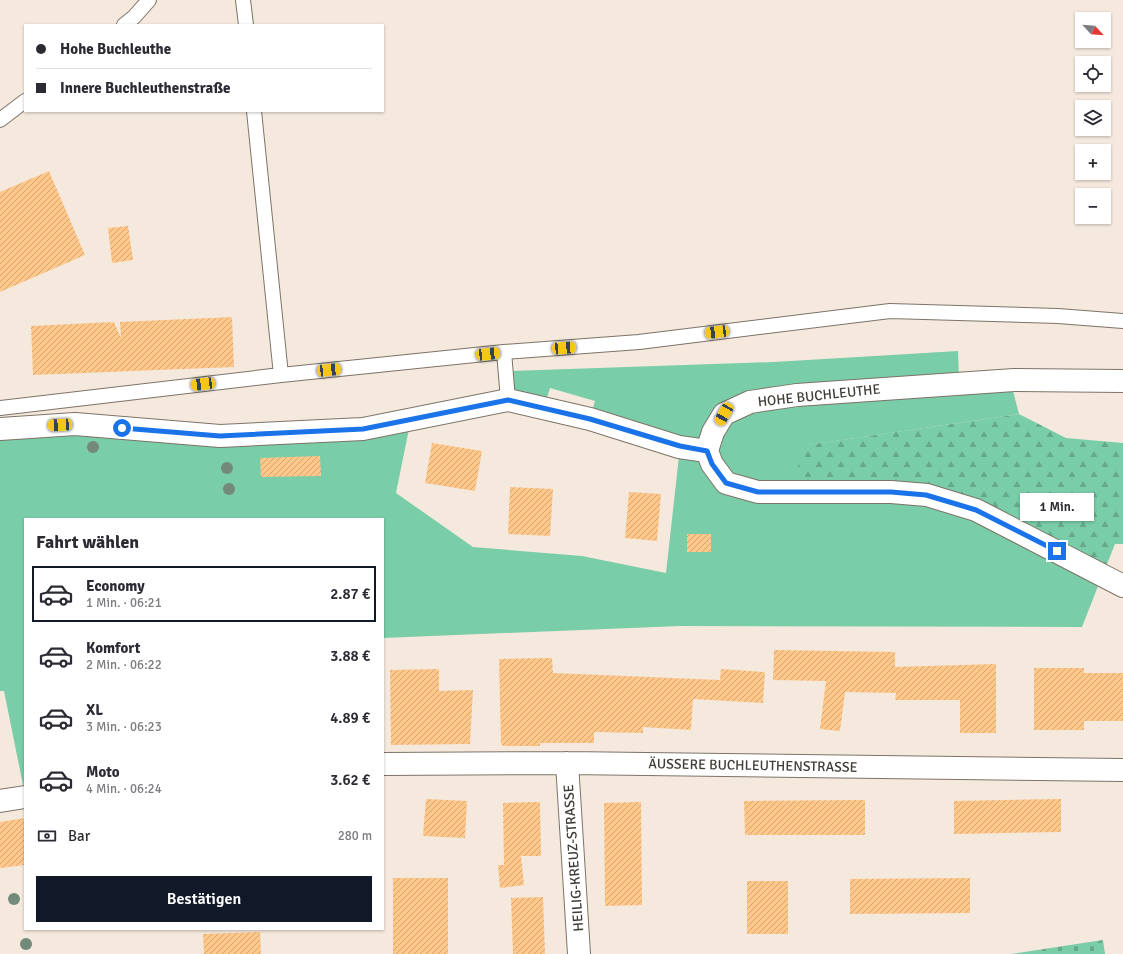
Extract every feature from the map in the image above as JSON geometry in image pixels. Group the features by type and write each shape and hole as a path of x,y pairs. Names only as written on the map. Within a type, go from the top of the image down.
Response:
{"street":[{"name":"HOHE BUCHLEUTHE","path":"707,451 713,432 724,414 750,402 797,395 1014,380 1123,381"},
{"path":"0,429 74,424 220,436 363,429 508,400 590,419 680,446 707,451 712,464 726,483 758,492 891,492 926,495 976,510 1123,586"},
{"name":"ÄUSSERE BUCHLEUTHENSTRASSE","path":"384,764 567,762 1123,770"},
{"name":"HEILIG-KREUZ-STRASSE","path":"567,762 579,954"},
{"path":"0,801 24,797"}],"lane":[{"path":"125,24 149,0"},
{"path":"243,0 246,24"},
{"path":"0,120 24,102"},
{"path":"254,112 281,375"},
{"path":"0,408 281,375 504,352 639,342 890,311 1058,316 1123,321"},
{"path":"504,352 508,400"}],"green space":[{"path":"958,351 959,377 754,391 700,443 591,415 595,401 550,388 545,404 513,397 511,371 774,362"},
{"path":"1013,391 1019,414 808,445 812,484 755,485 731,475 717,452 729,421 753,409 799,403"},
{"path":"1019,414 1066,438 1123,443 1123,544 1115,544 1105,569 978,505 812,484 794,475 807,445"},
{"path":"410,424 396,493 473,547 582,556 666,573 679,456 700,459 720,491 926,502 972,514 1100,581 1082,627 680,626 384,638 384,518 24,518 24,790 4,691 0,691 0,434"},
{"path":"1103,940 1105,954 1011,954"}],"building":[{"path":"49,171 85,255 0,292 0,192"},
{"path":"128,226 133,260 112,263 108,228"},
{"path":"232,317 234,367 33,375 31,326 114,322 121,338 120,322"},
{"path":"432,443 482,451 475,491 425,483"},
{"path":"320,456 321,476 261,477 260,458"},
{"path":"510,487 553,489 550,536 508,534"},
{"path":"629,492 661,494 657,541 625,538"},
{"path":"687,534 711,534 711,552 687,552"},
{"path":"774,650 895,652 895,667 996,664 996,733 960,733 960,700 895,700 896,693 845,692 840,731 820,729 826,681 773,680"},
{"path":"552,658 553,673 720,680 721,669 765,672 763,703 693,699 691,730 643,727 643,733 594,732 594,743 540,743 540,746 503,746 501,744 499,659"},
{"path":"1034,668 1084,668 1084,673 1123,673 1123,721 1084,721 1084,730 1034,730"},
{"path":"439,669 439,691 473,690 470,744 391,745 390,670"},
{"path":"426,799 467,801 465,838 423,836"},
{"path":"1061,799 1061,832 954,834 954,801"},
{"path":"865,800 865,835 745,835 744,801"},
{"path":"540,802 541,856 521,856 524,885 500,888 498,865 504,865 503,803"},
{"path":"641,802 642,905 605,906 604,803"},
{"path":"24,818 24,865 0,868 0,822"},
{"path":"393,878 448,878 448,954 393,954"},
{"path":"970,878 970,913 850,914 850,879"},
{"path":"747,881 788,881 788,934 747,934"},
{"path":"543,897 545,954 513,954 511,898"},
{"path":"260,932 261,954 204,954 203,934"}],"route":[{"path":"122,428 220,436 363,429 508,400 590,419 680,446 707,451 712,464 726,483 736,486 758,492 891,492 926,495 976,510 1057,551"}]}
